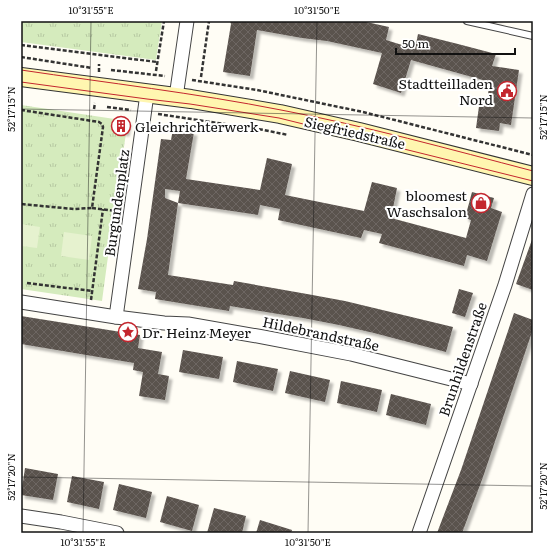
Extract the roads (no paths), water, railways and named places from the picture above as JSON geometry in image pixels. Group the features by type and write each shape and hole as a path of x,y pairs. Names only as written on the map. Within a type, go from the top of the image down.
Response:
{"street":[{"path":"176,98 187,21"},
{"name":"Siegfriedstraße","path":"21,77 280,114 359,132 533,176"},
{"name":"Burgundenplatz","path":"116,317 148,94"},
{"name":"Brunhildenstraße","path":"419,533 471,384 533,194"},
{"name":"Hildebrandstraße","path":"21,302 116,317 164,323 188,324 270,338 351,354 471,384"},
{"path":"21,516 62,522 117,533"}],"lane":[{"path":"467,21 533,36"}],"tram line":[{"path":"21,70 184,93 313,116 439,146 533,171"},
{"path":"21,82 190,104 279,118 533,181"}],"place":[{"name":"Stadtteilladen Nord","path":"507,91"},
{"name":"Gleichrichterwerk","path":"121,126"},
{"name":"bloomest Waschsalon","path":"481,203"},
{"name":"Dr. Heinz Meyer","path":"128,332"}]}
